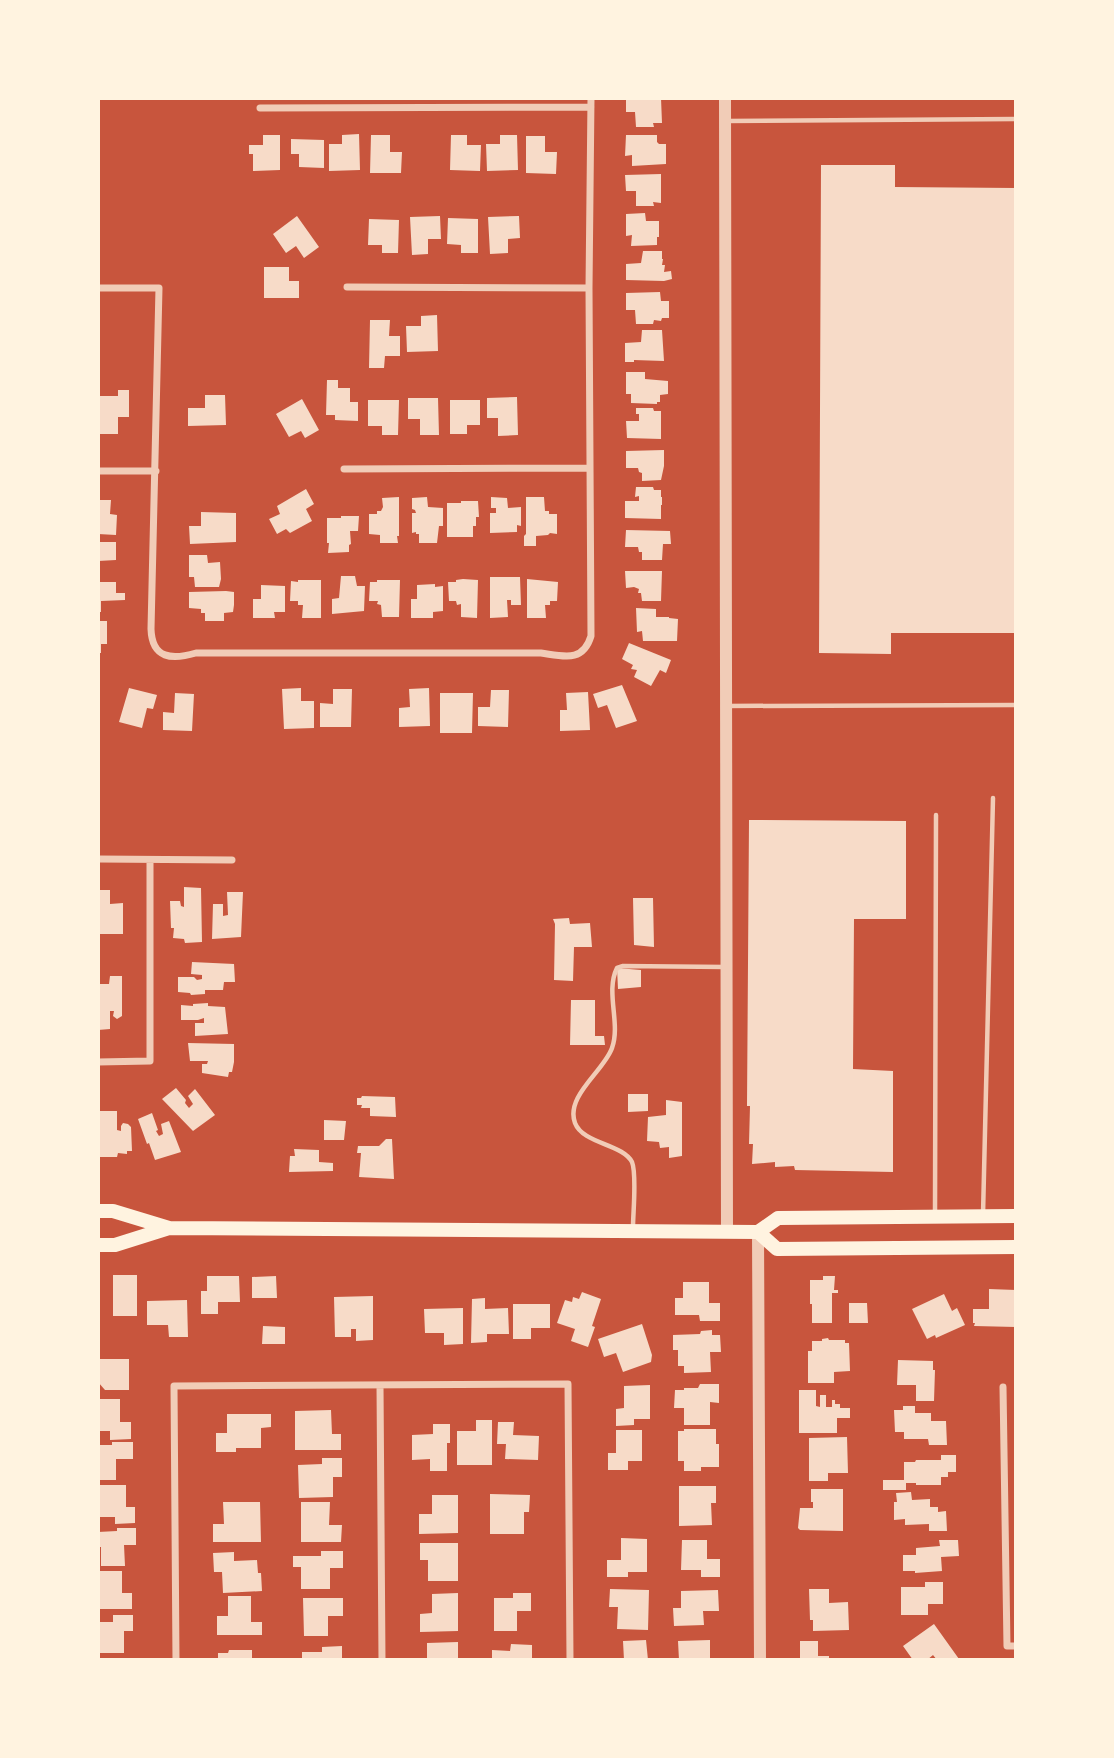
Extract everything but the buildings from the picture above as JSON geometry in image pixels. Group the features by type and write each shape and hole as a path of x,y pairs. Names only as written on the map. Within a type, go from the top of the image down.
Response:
{"main road":[{"path":"98,1211 113,1211 169,1228 727,1232 758,1231 778,1218 1016,1216"},
{"path":"98,1245 115,1245 169,1228"},
{"path":"758,1231 777,1248 1016,1247"}],"street":[{"path":"98,288 159,289 151,629 155,648 161,654 183,657 196,653 541,653 571,657 581,653 589,645 592,636 589,288 592,98"},
{"path":"725,98 727,1232"},
{"path":"260,108 592,107"},
{"path":"347,287 589,288"},
{"path":"344,469 589,468"},
{"path":"98,471 156,471"},
{"path":"98,859 232,860"},
{"path":"98,1062 150,1061 150,860"},
{"path":"758,1231 760,1660"},
{"path":"176,1660 174,1386 568,1384 570,1660"},
{"path":"380,1385 382,1660"},
{"path":"1003,1387 1007,1646 1016,1646"}],"lane":[{"path":"725,121 1016,119"},
{"path":"726,706 1016,705"},
{"path":"983,1216 993,798"},
{"path":"935,1217 936,815"},
{"path":"633,1231 632,1163 625,1154 585,1133 576,1125 574,1114 576,1102 611,1051 614,1040 615,972 623,966 726,967"}]}
